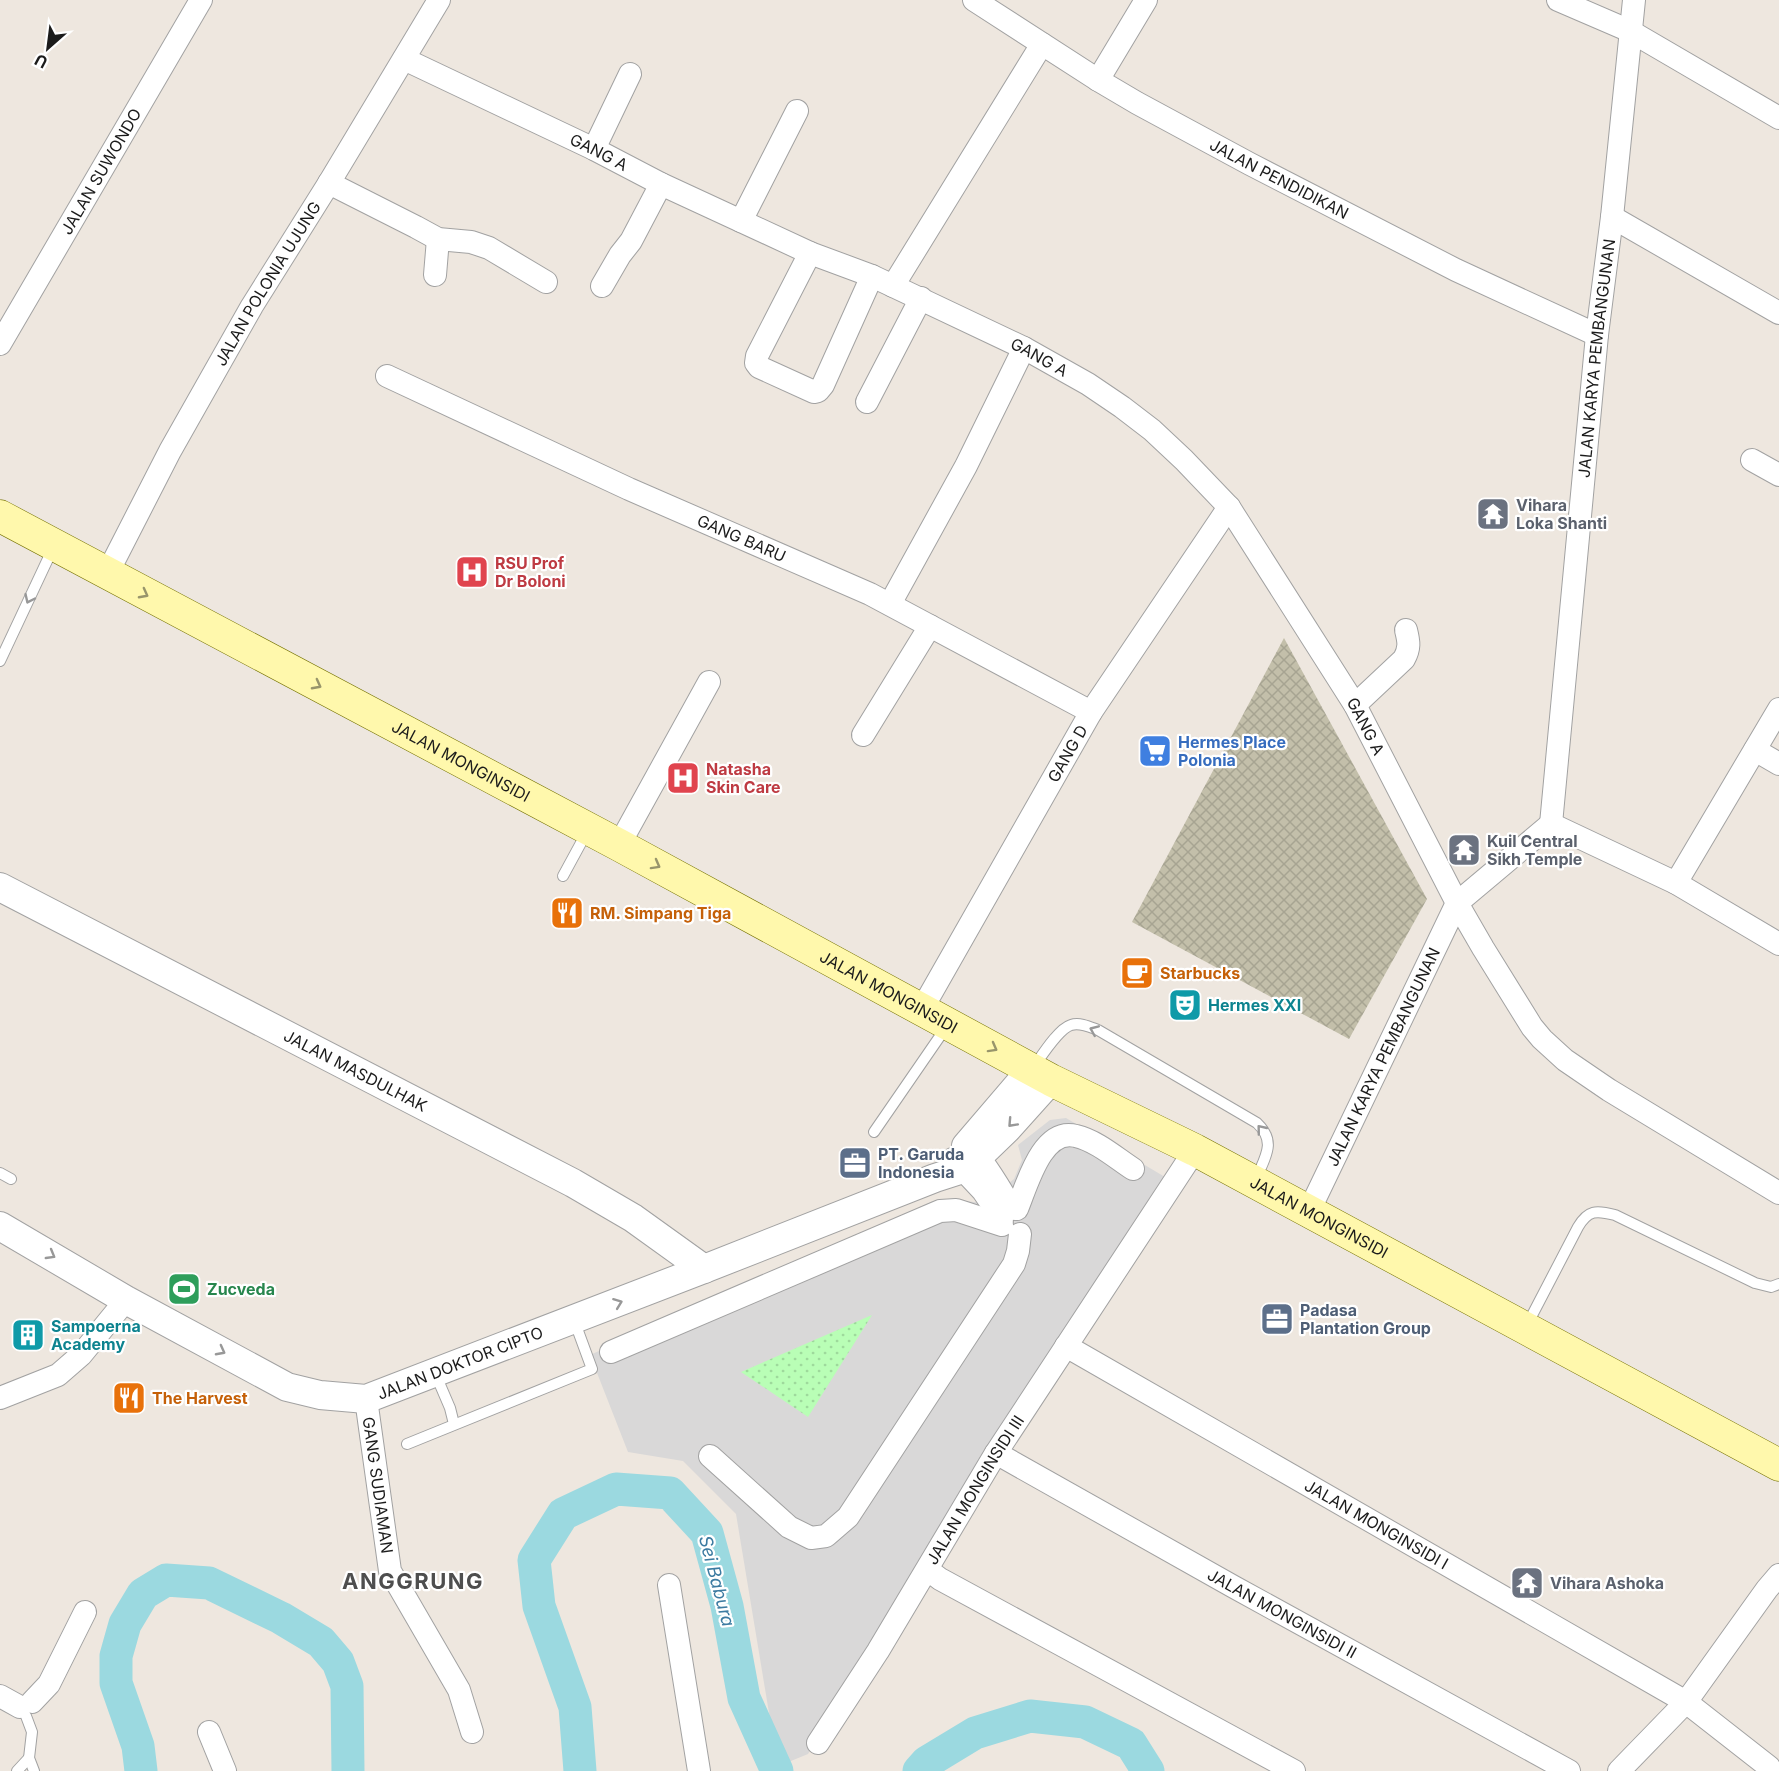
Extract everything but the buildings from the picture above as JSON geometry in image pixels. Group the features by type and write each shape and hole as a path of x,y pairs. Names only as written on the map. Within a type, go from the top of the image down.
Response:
{"main road":[{"name":"JALAN MONGINSIDI","path":"0,516 619,845 1042,1075 1195,1150 1779,1465"}],"street":[{"name":"JALAN SUWONDO","path":"0,344 201,0"},
{"name":"JALAN POLONIA UJUNG","path":"106,574 170,451 234,337 439,0"},
{"name":"JALAN PENDIDIKAN","path":"974,0 1098,80 1250,164 1456,270 1597,335"},
{"path":"1098,80 1146,0"},
{"path":"1558,0 1630,31 1779,118"},
{"name":"JALAN KARYA PEMBANGUNAN","path":"1551,824 1597,335 1612,217 1634,0"},
{"path":"893,286 1042,45"},
{"name":"GANG A","path":"404,59 594,148 661,184 810,253 872,276 921,298 1024,348 1055,364 1122,407 1152,430 1184,459 1229,507 1355,705 1457,903 1532,1027 1553,1050 1609,1090 1779,1193"},
{"path":"594,148 630,74"},
{"path":"741,221 797,111"},
{"path":"329,183 438,239 462,240 480,244 546,282"},
{"path":"602,286 620,255 632,241 661,184"},
{"path":"1612,217 1779,313"},
{"path":"435,275 438,239"},
{"path":"810,253 757,356 756,363 759,367 814,392 823,385 872,276"},
{"path":"867,402 921,298"},
{"path":"890,604 966,466 1024,348"},
{"name":"GANG BARU","path":"387,376 629,489 793,559 890,604 1091,712"},
{"path":"1752,460 1779,475"},
{"name":"GANG D","path":"935,1016 1091,712 1229,507"},
{"path":"863,735 930,626"},
{"path":"1355,705 1404,659 1409,644 1406,630"},
{"path":"619,845 709,682"},
{"path":"1676,883 1779,709"},
{"path":"1755,750 1779,764"},
{"path":"1457,903 1551,824 1676,883 1779,944"},
{"name":"JALAN MASDULHAK","path":"0,887 573,1183 633,1218 705,1269"},
{"name":"JALAN KARYA PEMBANGUNAN","path":"1309,1211 1457,903"},
{"name":"JALAN DOKTOR CIPTO","path":"0,1226 126,1300 286,1386 320,1395 366,1399 705,1269 960,1161 1042,1075"},
{"path":"1011,1219 1040,1157 1047,1146 1058,1136 1078,1136 1133,1169"},
{"name":"JALAN MONGINSIDI III","path":"1195,1150 996,1454 928,1570 940,1579 1294,1771"},
{"path":"710,1456 789,1527 811,1539 825,1536 848,1516 1014,1264 1018,1251 1011,1219 996,1181 960,1161"},
{"path":"611,1352 940,1211 956,1210 1011,1219"},
{"path":"1,1399 58,1375 81,1355 126,1300"},
{"name":"JALAN MONGINSIDI I","path":"1066,1346 1686,1702 1769,1767"},
{"name":"GANG SUDIAMAN","path":"366,1399 390,1571 459,1690 472,1732"},
{"name":"JALAN MONGINSIDI II","path":"996,1454 1569,1771"},
{"path":"818,1743 878,1652 928,1570"},
{"path":"1618,1771 1686,1702 1779,1575"},
{"path":"669,1585 699,1771"},
{"path":"20,1705 52,1677 86,1612"},
{"path":"209,1732 225,1771"}],"lane":[{"path":"0,661 54,546"},
{"path":"563,876 588,829"},
{"path":"874,1132 944,1031 935,1016"},
{"path":"1042,1075 1064,1029 1079,1024 1098,1030 1257,1123 1267,1134 1269,1146 1254,1182"},
{"path":"0,1173 11,1179"},
{"path":"1526,1328 1578,1227 1587,1214 1593,1212 1615,1215 1755,1283 1771,1287 1779,1284"},
{"path":"407,1444 592,1369 574,1320"},
{"path":"435,1372 454,1424"},
{"path":"20,1705 32,1732 29,1758 34,1771"},
{"path":"17,1771 29,1758"}],"shaded area":[{"path":"1284,638 1427,899 1349,1039 1132,922"},
{"path":"1066,1118 1170,1180 808,1754 786,1763 770,1719 736,1514 683,1461 628,1452 590,1355 933,1201 947,1199 983,1203 1014,1179 1022,1160 1018,1145 1050,1120"}],"green space":[{"path":"872,1315 808,1417 741,1372"}],"waterway":[{"name":"Sei Babura","path":"580,1771 575,1707 539,1606 534,1560 563,1514 616,1489 670,1493 707,1533 727,1606 744,1698 777,1771"},
{"name":"Sei Babura","path":"141,1771 138,1746 116,1683 116,1656 125,1624 143,1594 166,1580 209,1583 281,1618 321,1642 338,1662 347,1686 348,1771"},
{"name":"Sei Babura","path":"919,1771 927,1762 975,1733 1030,1716 1085,1722 1131,1744 1148,1771"}],"place":[{"name":"Vihara Loka Shanti","path":"1493,514"},
{"name":"RSU Prof Dr Boloni","path":"472,572"},
{"name":"Hermes Place Polonia","path":"1155,751"},
{"name":"Natasha Skin Care","path":"683,778"},
{"name":"Kuil Central Sikh Temple","path":"1464,850"},
{"name":"RM. Simpang Tiga","path":"567,913"},
{"name":"Starbucks","path":"1137,973"},
{"name":"Hermes XXI","path":"1185,1005"},
{"name":"PT. Garuda Indonesia","path":"855,1163"},
{"name":"Zucveda","path":"184,1289"},
{"name":"Padasa Plantation Group","path":"1277,1319"},
{"name":"Sampoerna Academy","path":"28,1335"},
{"name":"The Harvest","path":"129,1398"},
{"name":"Vihara Ashoka","path":"1527,1583"}],"district":[{"name":"ANGGRUNG","path":"413,1581"}]}
